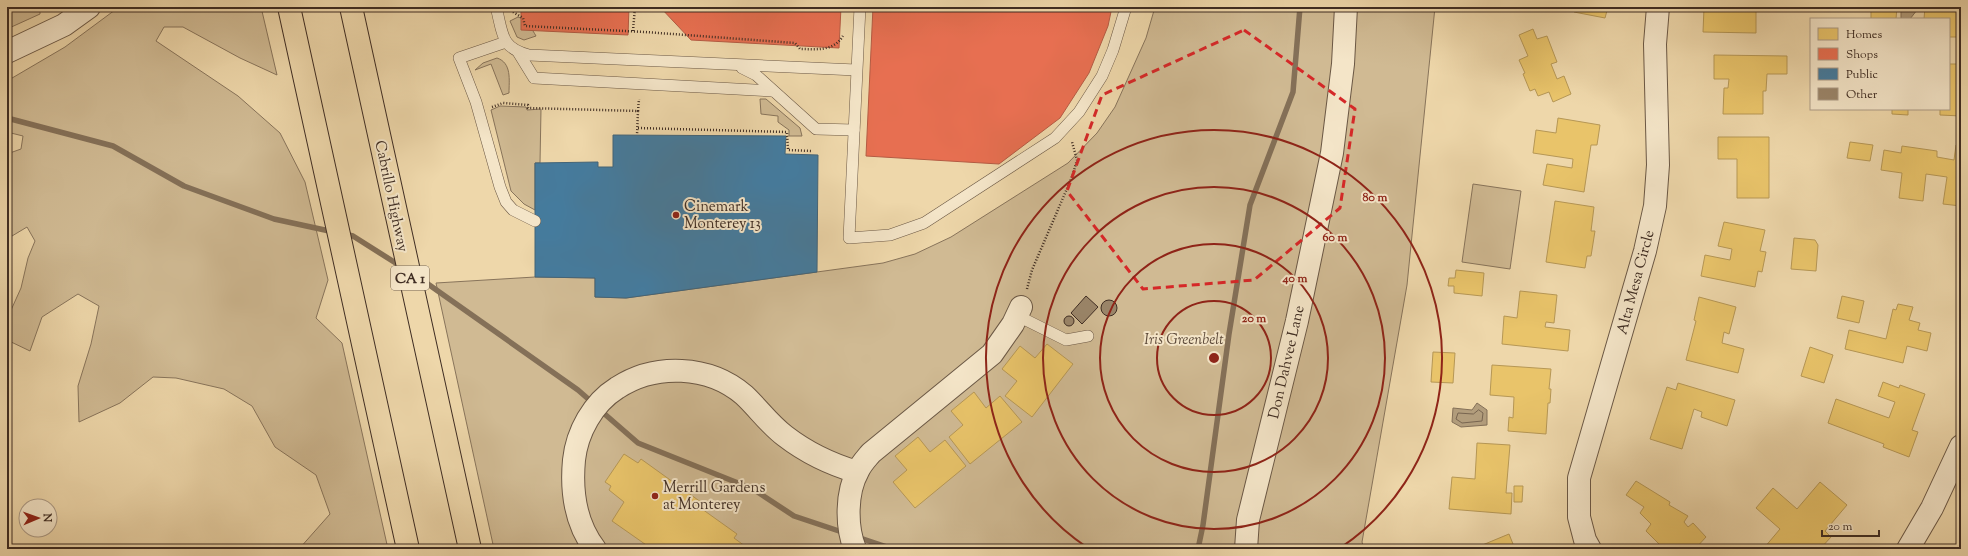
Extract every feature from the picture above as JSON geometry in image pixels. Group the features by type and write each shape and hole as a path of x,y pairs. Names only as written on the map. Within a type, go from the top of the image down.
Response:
{"highway":[{"path":"289,7 408,549"},
{"name":"Cabrillo Highway","path":"350,7 470,549"}],"street":[{"path":"7,52 64,25 89,7"},
{"name":"Don Dahvee Lane","path":"1246,549 1248,520 1297,321 1332,153 1343,64 1346,7"},
{"name":"Alta Mesa Circle","path":"1590,549 1585,540 1578,517 1579,478 1645,252 1655,206 1658,165 1655,44 1658,7"},
{"path":"855,549 850,532 848,508 857,472 871,453 992,354 1005,337 1019,312"},
{"path":"595,549 583,530 574,501 573,470 578,440 584,425 602,400 627,381 640,376 656,372 684,371 712,376 745,396 778,430 796,444 824,460 857,472"},
{"path":"1908,549 1932,508 1961,446"}],"lane":[{"path":"496,7 506,42 518,52 534,78 772,90"},
{"path":"860,7 849,238 890,235 924,222 1040,148 1065,130 1090,98 1102,76 1113,50 1126,7"},
{"path":"506,42 459,58 478,112 500,187 506,202 513,210 535,221"},
{"path":"518,52 535,56 856,70"},
{"path":"738,65 756,75 816,129 854,130"},
{"path":"1019,312 1066,340 1088,336"}],"path":[{"path":"633,31 634,7"},
{"path":"509,8 523,18 525,26 633,31 795,43 800,49 825,50 839,42 846,30"},
{"path":"637,135 640,94"},
{"path":"478,112 503,103 528,105 528,108 638,110"},
{"path":"638,128 787,132 788,150 811,151"},
{"path":"1019,312 1032,270 1060,207 1077,160 1072,143 1065,130"}],"highlighted area":[{"path":"1244,30 1355,109 1340,208 1254,280 1143,289 1067,191 1102,95"}],"green space":[{"path":"7,7 40,7 40,14 7,29"},
{"path":"119,7 222,7 224,9 226,7 261,7 277,75 240,58 183,27 164,27 156,41 238,96 280,133 305,182 328,280 316,318 342,343 388,549 299,549 330,514 316,475 275,447 252,406 224,389 176,378 153,377 120,403 79,422 78,386 91,344 99,306 78,294 42,317 30,351 7,340 7,319 21,288 28,258 35,241 27,227 7,239 7,154 21,149 23,136 7,132 7,81 65,47"},
{"name":"Iris Greenbelt","path":"1155,7 1435,7 1407,285 1362,542 1364,549 494,549 436,283 535,277 595,278 595,297 626,298 883,263 915,254 951,237 1068,163 1097,133 1115,107 1146,38"},
{"path":"518,17 531,27 536,36 524,40 517,37 510,21"},
{"path":"497,58 502,60 509,72 509,93 503,95 491,64 475,70 483,63"},
{"path":"760,99 766,99 800,128 802,136 789,136 789,130 778,122 778,116 761,114"},
{"path":"500,106 526,107 527,110 541,109 540,163 535,163 535,210 524,204 511,191 491,110"},
{"path":"1473,184 1521,191 1510,269 1462,262"}],"water":[{"path":"1901,7 1917,7 1917,10 1911,18 1901,18"},
{"path":"1477,403 1487,410 1487,425 1461,427 1452,422 1453,408 1472,410"}],"building: Homes":[{"path":"1575,7 1608,7 1605,18 1574,12"},
{"path":"1727,7 1756,7 1756,33 1703,32 1704,8 1727,9"},
{"path":"1871,7 1897,7 1896,18 1871,18"},
{"path":"1925,7 1960,7 1960,37 1950,37 1950,18 1924,18"},
{"path":"1533,29 1537,39 1547,36 1557,62 1551,64 1557,79 1564,76 1571,94 1553,102 1549,92 1538,96 1535,89 1530,91 1523,74 1525,73 1519,60 1528,56 1519,35"},
{"path":"1714,55 1787,56 1787,74 1767,74 1766,91 1763,91 1763,114 1723,114 1724,88 1728,88 1729,79 1714,79"},
{"path":"1950,64 1961,64 1961,116 1940,115 1940,110 1950,110"},
{"path":"1892,110 1908,110 1908,115 1892,114"},
{"path":"1558,118 1600,125 1597,145 1591,145 1584,192 1543,185 1547,164 1572,168 1573,159 1533,153 1536,130 1556,133"},
{"path":"1718,137 1769,137 1769,198 1737,198 1737,159 1718,159"},
{"path":"1850,142 1873,145 1870,161 1847,158"},
{"path":"1956,145 1961,145 1961,206 1943,204 1947,177 1926,174 1923,201 1899,198 1902,173 1881,170 1884,150 1901,153 1902,146 1937,151 1937,157 1954,160"},
{"path":"1555,201 1594,207 1591,231 1595,231 1591,256 1587,256 1585,268 1546,262"},
{"path":"1724,222 1765,230 1760,251 1766,252 1762,272 1758,271 1755,287 1701,276 1705,255 1730,260 1732,249 1718,246"},
{"path":"1794,238 1815,240 1818,245 1816,271 1791,269"},
{"path":"1456,270 1484,273 1482,296 1454,293 1454,286 1448,286 1449,278 1455,278"},
{"path":"1520,291 1557,295 1554,323 1546,322 1545,327 1570,330 1568,351 1502,344 1504,316 1517,318"},
{"path":"1842,296 1864,301 1859,323 1837,318"},
{"path":"1699,297 1736,307 1729,334 1724,332 1722,343 1744,349 1738,373 1686,360 1696,321 1694,320"},
{"path":"1898,304 1913,307 1909,320 1920,323 1918,330 1931,333 1927,351 1907,346 1903,363 1845,349 1849,330 1886,339 1893,309 1896,310"},
{"path":"1047,344 1073,364 1032,417 1005,396 1017,381 1002,369 1020,346 1035,358"},
{"path":"1810,347 1833,355 1824,383 1801,376"},
{"path":"1433,352 1455,353 1453,383 1431,382"},
{"path":"1492,365 1551,369 1549,389 1551,389 1550,403 1548,403 1546,434 1508,431 1509,417 1513,418 1514,397 1490,395"},
{"path":"1883,382 1899,388 1900,385 1925,394 1912,430 1918,432 1909,457 1883,447 1884,444 1828,423 1836,399 1889,418 1895,402 1878,396"},
{"path":"1678,383 1735,400 1727,426 1701,417 1702,412 1694,409 1682,449 1650,439 1667,387 1676,390"},
{"path":"974,392 986,408 1000,396 1022,422 970,464 949,437 963,425 951,411"},
{"path":"918,437 930,452 945,440 966,466 915,508 893,482 907,470 895,456"},
{"path":"1477,443 1510,445 1506,493 1512,493 1511,514 1449,509 1452,477 1475,479"},
{"name":"Merrill Gardens at Monterey","path":"624,454 638,463 641,459 705,505 702,509 737,534 734,538 749,549 652,549 612,521 624,502 609,490 611,486 605,482"},
{"path":"1636,481 1670,502 1669,505 1688,516 1684,522 1688,527 1693,523 1706,537 1695,549 1664,549 1646,531 1651,524 1640,513 1644,507 1626,495"},
{"path":"1820,482 1847,505 1825,531 1831,537 1820,549 1765,549 1764,548 1780,529 1756,508 1773,488 1797,509"},
{"path":"1514,486 1523,486 1522,502 1514,502"},
{"path":"1509,534 1515,549 1481,549 1480,546"}],"building: Shops":[{"path":"516,7 629,7 628,35 521,30 521,12"},
{"path":"660,7 841,7 839,48 691,40"},
{"path":"873,7 1112,7 1108,26 1089,73 1060,118 999,164 866,156"}],"building: Public":[{"name":"Cinemark Monterey 13","path":"613,135 786,136 785,154 818,155 817,272 626,298 595,297 595,278 535,277 535,163 598,162 598,167 613,167"}],"building: Other":[{"path":"1086,296 1098,307 1082,324 1071,313"},
{"path":"1109,300 1115,302 1117,308 1115,314 1109,316 1103,314 1101,308 1103,302"},
{"path":"1067,316 1071,316 1073,317 1073,325 1067,326 1064,323 1064,319"}],"waterway":[{"path":"1198,549 1203,525 1229,334 1250,205 1293,92 1300,7"},
{"path":"7,118 113,146 184,186 274,219 334,232"},
{"path":"344,234 353,236 402,267"},
{"path":"418,277 578,390 594,404"},
{"path":"600,410 638,443 753,489 794,516 845,533"},
{"path":"857,537 893,549"}],"place":[{"name":"Cinemark Monterey 13","path":"676,215"},
{"name":"Merrill Gardens at Monterey","path":"655,496"}]}
